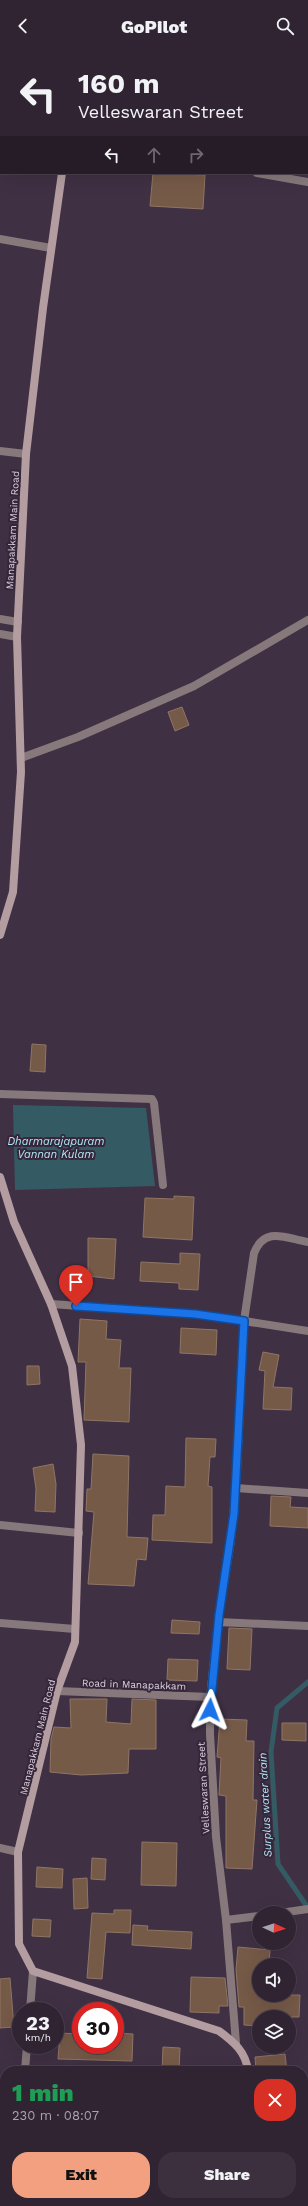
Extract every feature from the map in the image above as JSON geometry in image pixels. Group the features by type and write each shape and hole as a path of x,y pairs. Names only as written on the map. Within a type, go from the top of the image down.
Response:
{"main road":[{"name":"Manapakkam Main Road","path":"0,935 13,892 21,758 17,637 26,454 51,248 62,174"},
{"name":"Manapakkam Main Road","path":"0,1177 14,1222 51,1304 72,1366 81,1444 75,1642 57,1691 18,1852 19,1944 34,1971"},
{"path":"34,1971 219,2031 236,2043 247,2061 248,2066"}],"street":[{"path":"263,174 308,182"},
{"path":"0,240 51,248"},
{"path":"0,451 26,454"},
{"path":"0,619 18,622"},
{"path":"21,758 78,737 194,686 308,620"},
{"path":"0,634 17,637"},
{"path":"0,1094 152,1099 154,1103 163,1185"},
{"name":"Velleswaran Street","path":"236,2043 226,1920 216,1837 210,1734 210,1697 218,1622 231,1540 236,1488 244,1321 254,1253 258,1243 263,1237 270,1235 308,1242"},
{"path":"51,1304 195,1314 308,1330"},
{"path":"236,1488 308,1493"},
{"path":"0,1524 79,1533"},
{"path":"218,1622 308,1626"},
{"path":"0,1623 76,1629"},
{"name":"Road in Manapakkam","path":"57,1691 210,1697"},
{"path":"0,1848 18,1852"},
{"path":"226,1920 252,1917"},
{"path":"31,2002 34,1971"},
{"path":"25,2066 26,2054"}],"water":[{"name":"Dharmarajapuram Vannan Kulam","path":"13,1105 146,1108 155,1186 15,1190"}],"building":[{"path":"153,174 205,175 203,209 150,206"},
{"path":"182,707 189,725 175,731 168,712"},
{"path":"32,1044 46,1045 45,1072 30,1071"},
{"path":"174,1196 194,1197 192,1240 143,1237 145,1198 174,1199"},
{"path":"88,1238 116,1239 114,1279 88,1276"},
{"path":"180,1253 200,1254 198,1290 179,1289 179,1283 140,1281 141,1262 180,1264"},
{"path":"80,1319 107,1321 106,1339 121,1340 119,1368 131,1368 129,1422 84,1420 86,1362 78,1362"},
{"path":"181,1328 217,1330 216,1355 180,1353"},
{"path":"263,1352 279,1355 273,1387 292,1388 291,1410 263,1409 265,1371 259,1370"},
{"path":"27,1366 39,1366 40,1384 27,1385"},
{"path":"186,1438 216,1439 215,1457 210,1457 208,1486 212,1487 212,1543 152,1540 153,1515 165,1515 166,1486 185,1487"},
{"path":"93,1454 129,1456 127,1537 148,1538 146,1560 137,1559 134,1586 88,1584 94,1512 86,1511 87,1489 91,1489"},
{"path":"53,1464 56,1484 55,1512 35,1511 36,1489 33,1468"},
{"path":"271,1496 291,1497 290,1507 308,1508 308,1528 270,1526"},
{"path":"172,1620 200,1622 199,1634 171,1633"},
{"path":"229,1628 252,1629 250,1670 227,1669"},
{"path":"168,1659 198,1660 197,1681 167,1680"},
{"path":"70,1699 107,1699 106,1722 131,1724 132,1699 156,1700 156,1749 129,1749 128,1773 81,1775 50,1772 51,1739 54,1727 71,1728"},
{"path":"220,1719 247,1720 246,1741 254,1741 253,1800 257,1800 252,1869 226,1868 226,1796 219,1795 221,1758 217,1757"},
{"path":"282,1723 306,1723 306,1741 282,1740"},
{"path":"142,1842 177,1843 176,1886 141,1885"},
{"path":"92,1858 106,1859 105,1880 91,1879"},
{"path":"37,1867 63,1869 62,1888 36,1887"},
{"path":"87,1878 88,1908 74,1909 73,1879"},
{"path":"114,1910 131,1910 130,1933 106,1932 102,1979 87,1978 92,1913 114,1914"},
{"path":"33,1919 51,1920 50,1937 32,1936"},
{"path":"133,1925 148,1926 147,1930 192,1932 191,1949 132,1945"},
{"path":"238,1947 252,1948 252,1950 270,1950 269,1958 252,1958 252,2002 296,2002 296,1995 300,1995 299,2017 296,2017 296,2010 252,2010 252,2026 244,2025 244,2007 239,2007 236,1970"},
{"path":"191,1977 225,1978 228,2006 219,2006 219,2013 190,2012"},
{"path":"10,1978 12,2027 0,2028 0,1979"},
{"path":"64,2033 72,2034 72,2054 124,2054 124,2034 133,2034 132,2061 58,2059 58,2054 64,2054"},
{"path":"163,2047 180,2048 179,2066 162,2066"},
{"path":"285,2054 286,2066 256,2066 255,2057"}],"waterway":[{"name":"Surplus water drain","path":"308,1682 277,1708 271,1752 278,1864 308,1908"}],"route":[{"path":"76,1306 195,1314 244,1321 234,1514 219,1615 210,1697 210,1710"}]}
